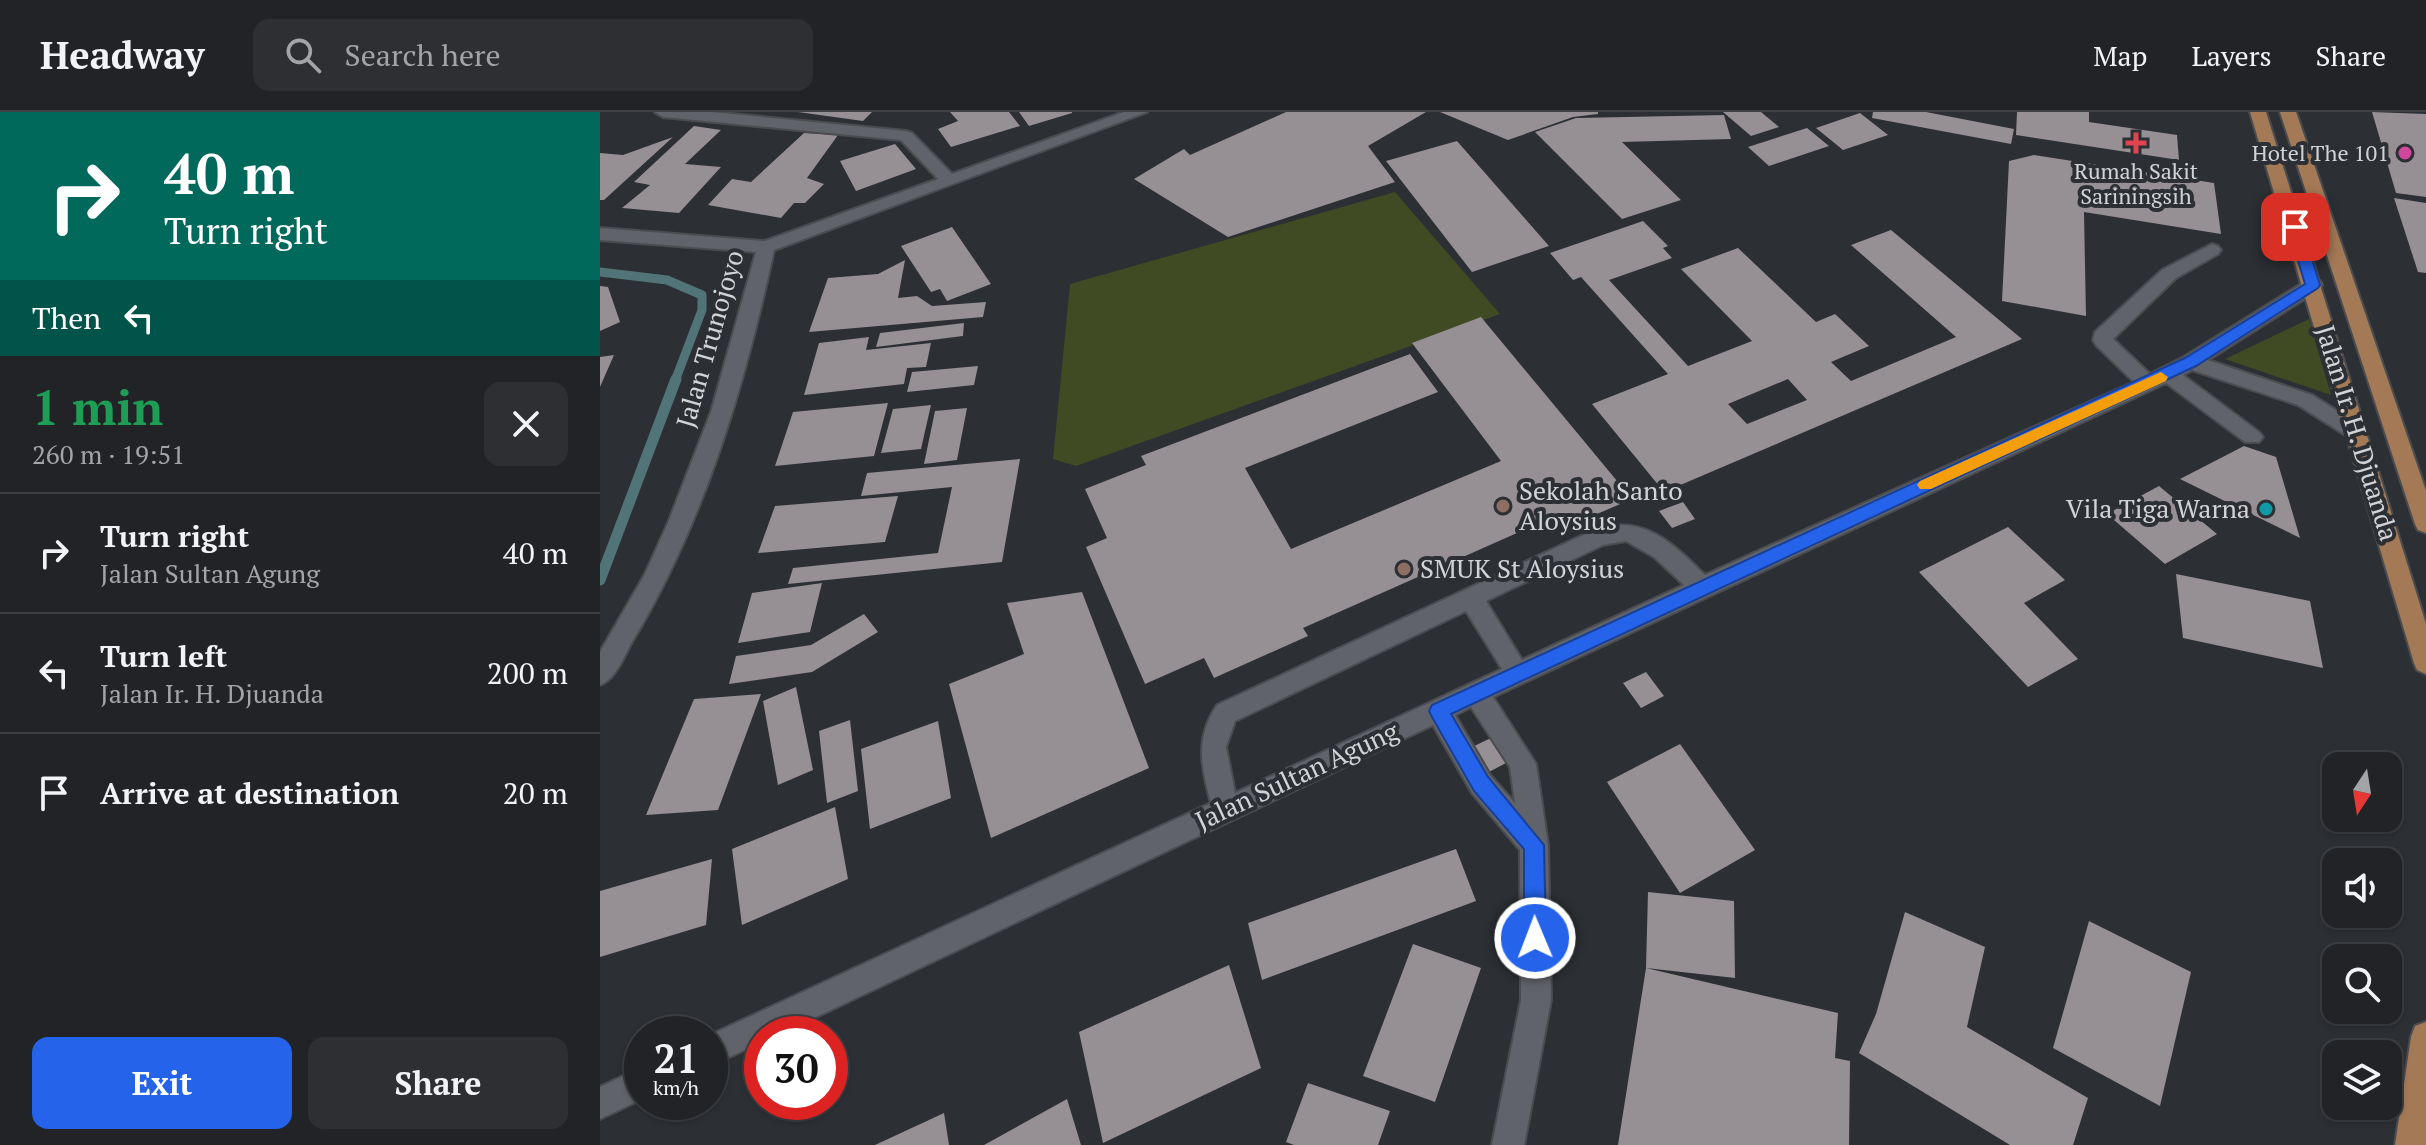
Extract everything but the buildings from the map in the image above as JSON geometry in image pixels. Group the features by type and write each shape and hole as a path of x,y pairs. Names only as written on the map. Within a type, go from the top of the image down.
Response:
{"main road":[{"name":"Jalan Ir. H. Djuanda","path":"2258,112 2426,663"},
{"name":"Jalan Ir. H. Djuanda","path":"2288,112 2426,524"},
{"path":"2411,1145 2426,1037"}],"street":[{"path":"663,112 906,136 949,181"},
{"name":"Jalan Trunojoyo","path":"600,674 611,641 664,564 732,375 766,247 1139,112"},
{"path":"600,234 766,247"},
{"path":"2212,250 2169,274 2105,332 2103,340 2108,346 2169,373 2305,400 2354,431"},
{"name":"Jalan Sultan Agung","path":"728,1043 1702,587 2169,373 2313,285"},
{"path":"2169,373 2252,437"},
{"path":"1226,809 1213,758 1215,727 1226,713 1471,598 1616,532 1634,532 1673,558 1702,587"},
{"path":"1471,598 1518,674"},
{"path":"1476,693 1523,764 1534,845 1536,1000 1508,1145"},
{"path":"1439,711 1481,784 1534,845"},
{"path":"600,1103 624,1092"}],"green space":[{"path":"1395,192 1500,314 1076,466 1053,459 1070,284"},
{"path":"2309,319 2331,395 2225,359"}],"waterway":[{"path":"600,272 667,280 702,295 702,310 675,381"},
{"path":"600,580 676,379"}],"slow traffic":[{"path":"1926,485 2161,377"}],"place":[{"name":"Rumah Sakit Sariningsih","path":"2136,143"},
{"name":"Hotel The 101","path":"2405,153"},
{"name":"Sekolah Santo Aloysius","path":"1503,506"},
{"name":"Vila Tiga Warna","path":"2266,509"},
{"name":"SMUK St Aloysius","path":"1404,569"}],"route":[{"path":"1535,938 1534,845 1481,784 1439,711 2191,362 2313,285 2295,227"}]}
